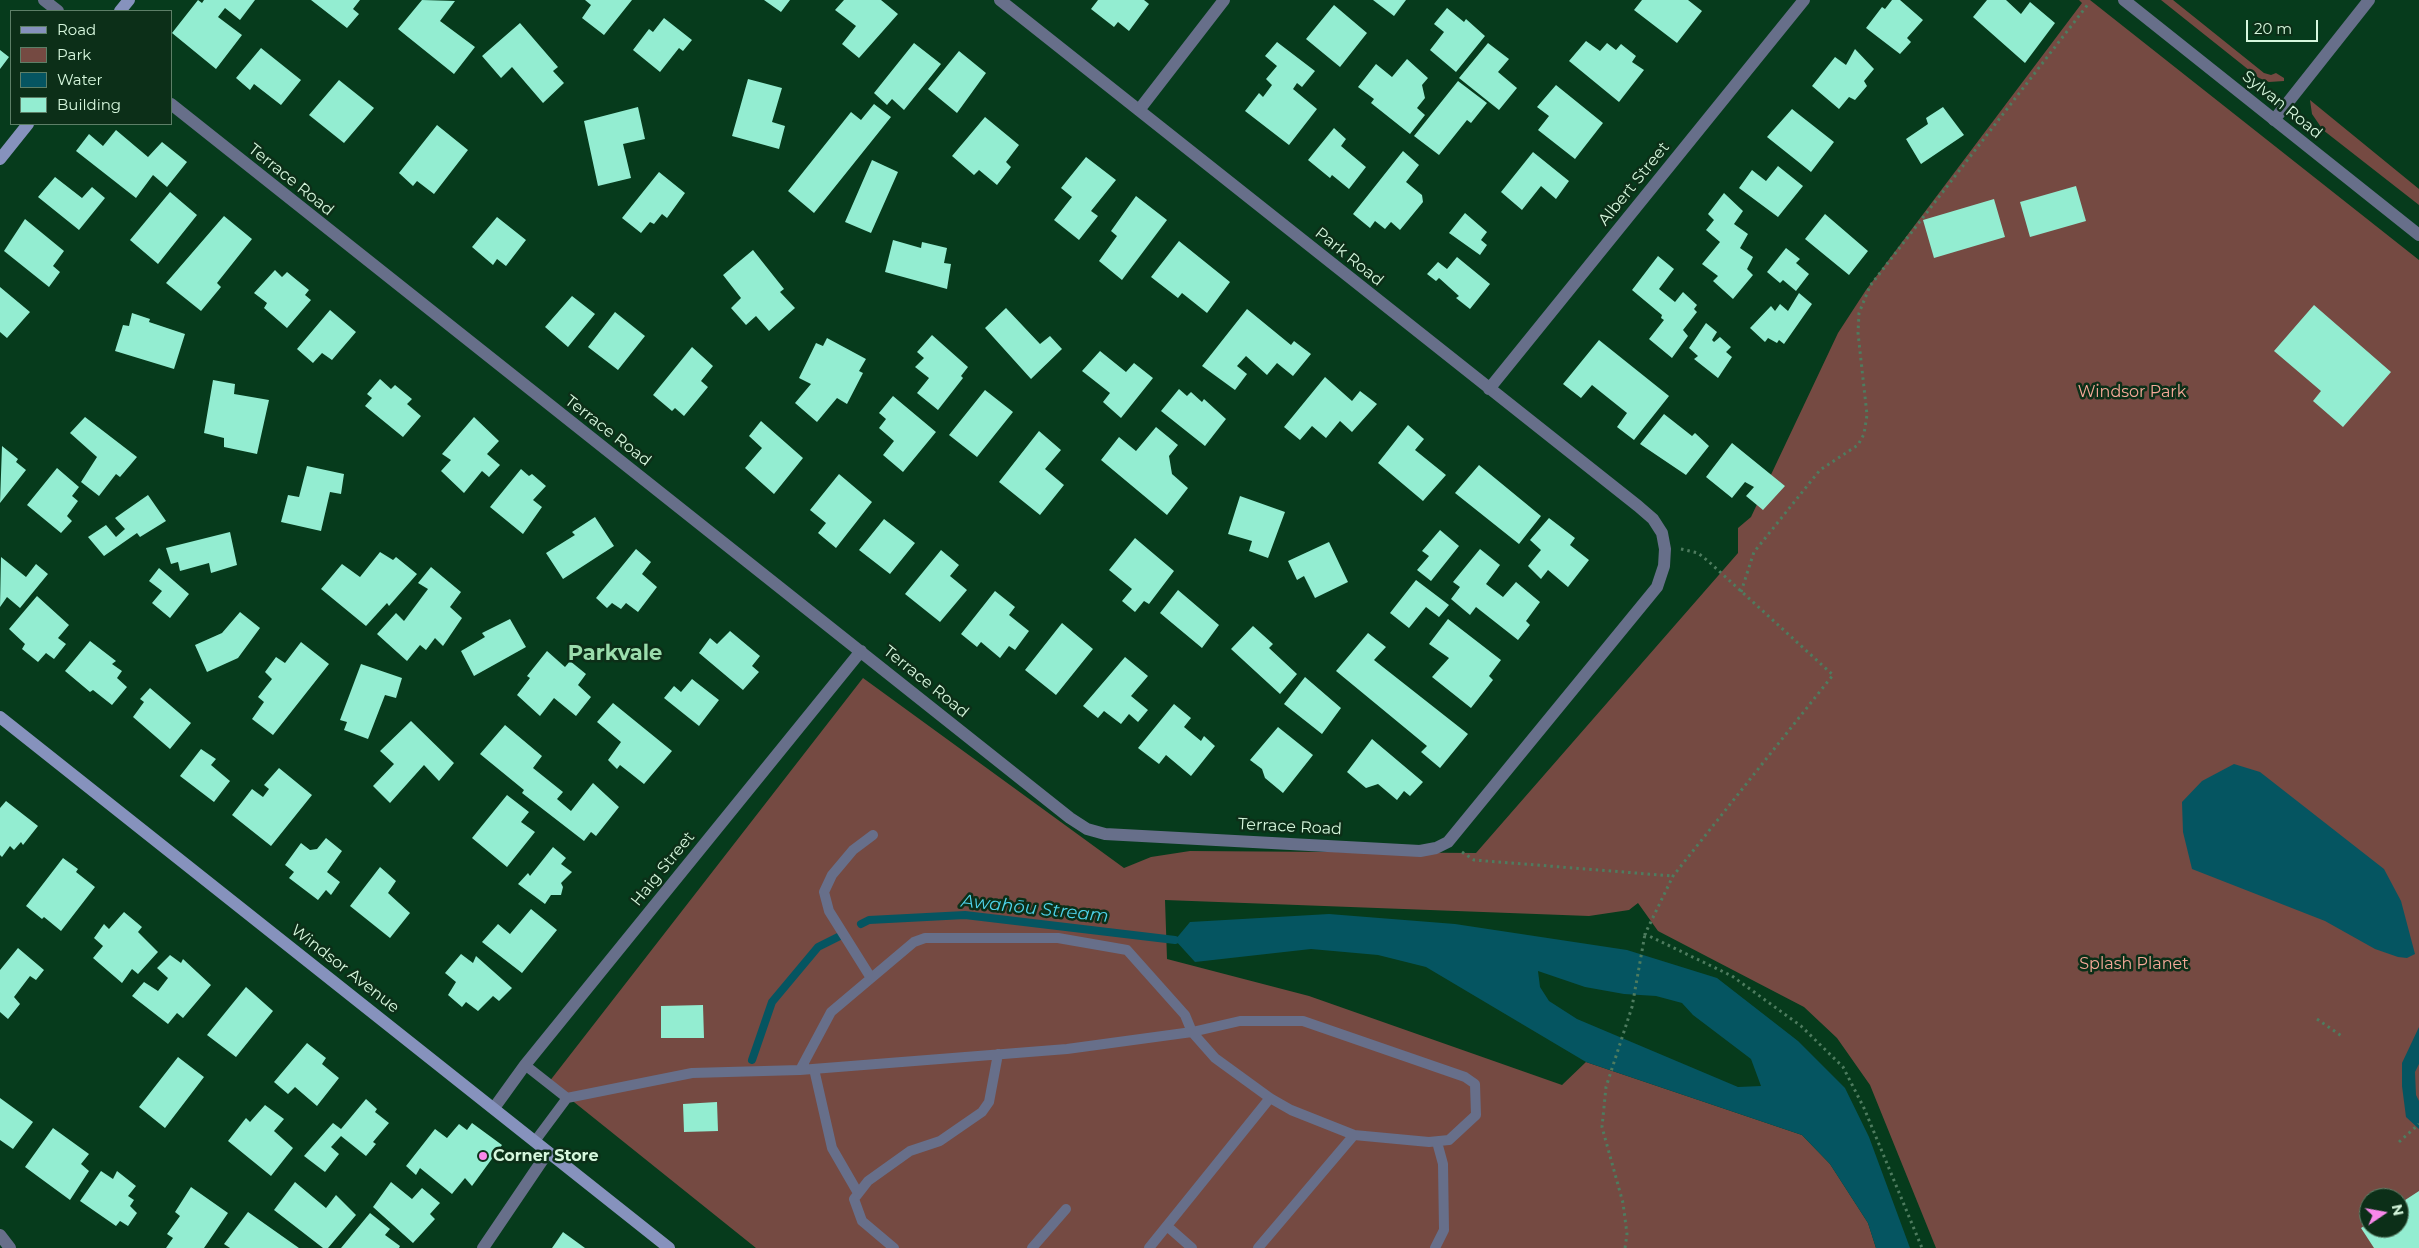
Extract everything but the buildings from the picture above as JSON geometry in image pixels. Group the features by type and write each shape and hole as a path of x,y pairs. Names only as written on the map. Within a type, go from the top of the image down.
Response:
{"main road":[{"path":"121,10 129,0"},
{"path":"0,158 27,125"},
{"name":"Windsor Avenue","path":"0,717 669,1248"}],"street":[{"path":"44,0 57,10"},
{"name":"Park Road","path":"1000,0 1653,519 1662,533 1665,549"},
{"path":"1139,110 1224,0"},
{"name":"Albert Street","path":"1488,389 1804,0"},
{"name":"Sylvan Road","path":"2124,0 2419,235"},
{"path":"2274,120 2369,0"},
{"name":"Terrace Road","path":"172,105 1070,818 1087,829 1105,834 1420,851 1436,848 1448,842"},
{"path":"1448,842 1657,587 1664,566 1665,549"},
{"name":"Haig Street","path":"494,1108 526,1065 860,651"},
{"path":"483,1248 548,1152"},
{"path":"0,1235 10,1248"}],"lane":[{"path":"871,978 829,912 824,892 832,875 853,850 873,835"},
{"path":"535,1141 567,1098 692,1073 800,1070 1067,1050 1192,1032 1240,1021 1303,1021 1465,1077 1474,1084 1476,1114 1449,1140 1437,1142 1354,1135 1291,1110 1270,1098 1215,1058 1192,1032 1185,1015 1127,950 1058,938 925,938 914,942 831,1012 800,1070"},
{"path":"894,1248 862,1221 854,1199 868,1181 910,1151 940,1140 982,1112 989,1102 998,1054"},
{"path":"526,1065 567,1098"},
{"path":"814,1069 832,1148 858,1193"},
{"path":"1149,1248 1270,1098"},
{"path":"1258,1248 1354,1135"},
{"path":"1435,1248 1444,1230 1443,1164 1437,1142"},
{"path":"1032,1248 1066,1209"},
{"path":"1166,1226 1192,1248"}],"path":[{"path":"1742,592 1754,552 1820,470 1858,445 1864,434 1866,415 1858,333 1859,313 1870,286 2089,3"},
{"path":"1625,1248 1627,1234 1623,1203 1602,1127 1606,1087 1632,1007 1645,934 1673,876 1833,675 1698,553 1687,549 1665,549"},
{"path":"1448,842 1474,860 1673,876"},
{"path":"1645,934 1732,976 1801,1026 1842,1067 1864,1108 1922,1248"},
{"path":"2317,1019 2343,1037"},
{"path":"2399,1142 2419,1124"}],"green space":[{"path":"2079,0 2090,0 2419,260 2419,1248 1936,1248 1870,1085 1837,1038 1804,1007 1658,931 1638,903 1629,910 1589,916 1165,900 1167,959 1309,996 1562,1085 1586,1062 1802,1135 1830,1164 1868,1223 1876,1248 756,1248 549,1082 863,678 1124,868 1151,857 1190,851 1476,853 1738,553 1738,528 1751,517 1838,333 1866,290 2082,3"},
{"path":"2161,0 2173,0 2264,73 2271,75 2276,73 2284,78 2284,81 2269,82 2259,78"},
{"path":"2310,100 2419,189 2419,205 2323,130 2312,114"}],"water":[{"path":"2234,764 2260,772 2384,869 2401,901 2415,954 2407,958 2398,957 2375,949 2325,921 2192,869 2183,832 2182,802 2202,781"},
{"path":"1329,914 1455,924 1627,950 1717,978 1798,1041 1845,1088 1869,1137 1910,1248 1876,1248 1868,1223 1830,1164 1802,1135 1586,1062 1426,967 1378,955 1311,949 1195,962 1175,940 1190,922","holes":["1538,971 1585,987 1624,994 1656,996 1682,1003 1693,1015 1751,1059 1761,1086 1738,1087 1577,1019 1549,1001 1540,987"]},
{"path":"2419,1027 2419,1064 2415,1072 2416,1095 2419,1101 2419,1129 2406,1117 2402,1086 2402,1063"}],"waterway":[{"name":"Awahōu Stream","path":"861,924 869,920 965,915 1175,940"},
{"name":"Awahōu Stream","path":"752,1060 772,1002 818,947 840,936"}],"place":[{"name":"Corner Store","path":"483,1156"}],"district":[{"name":"Parkvale","path":"615,654"}],"park label":[{"name":"Windsor Park","path":"2132,392"},
{"name":"Splash Planet","path":"2134,964"}]}
